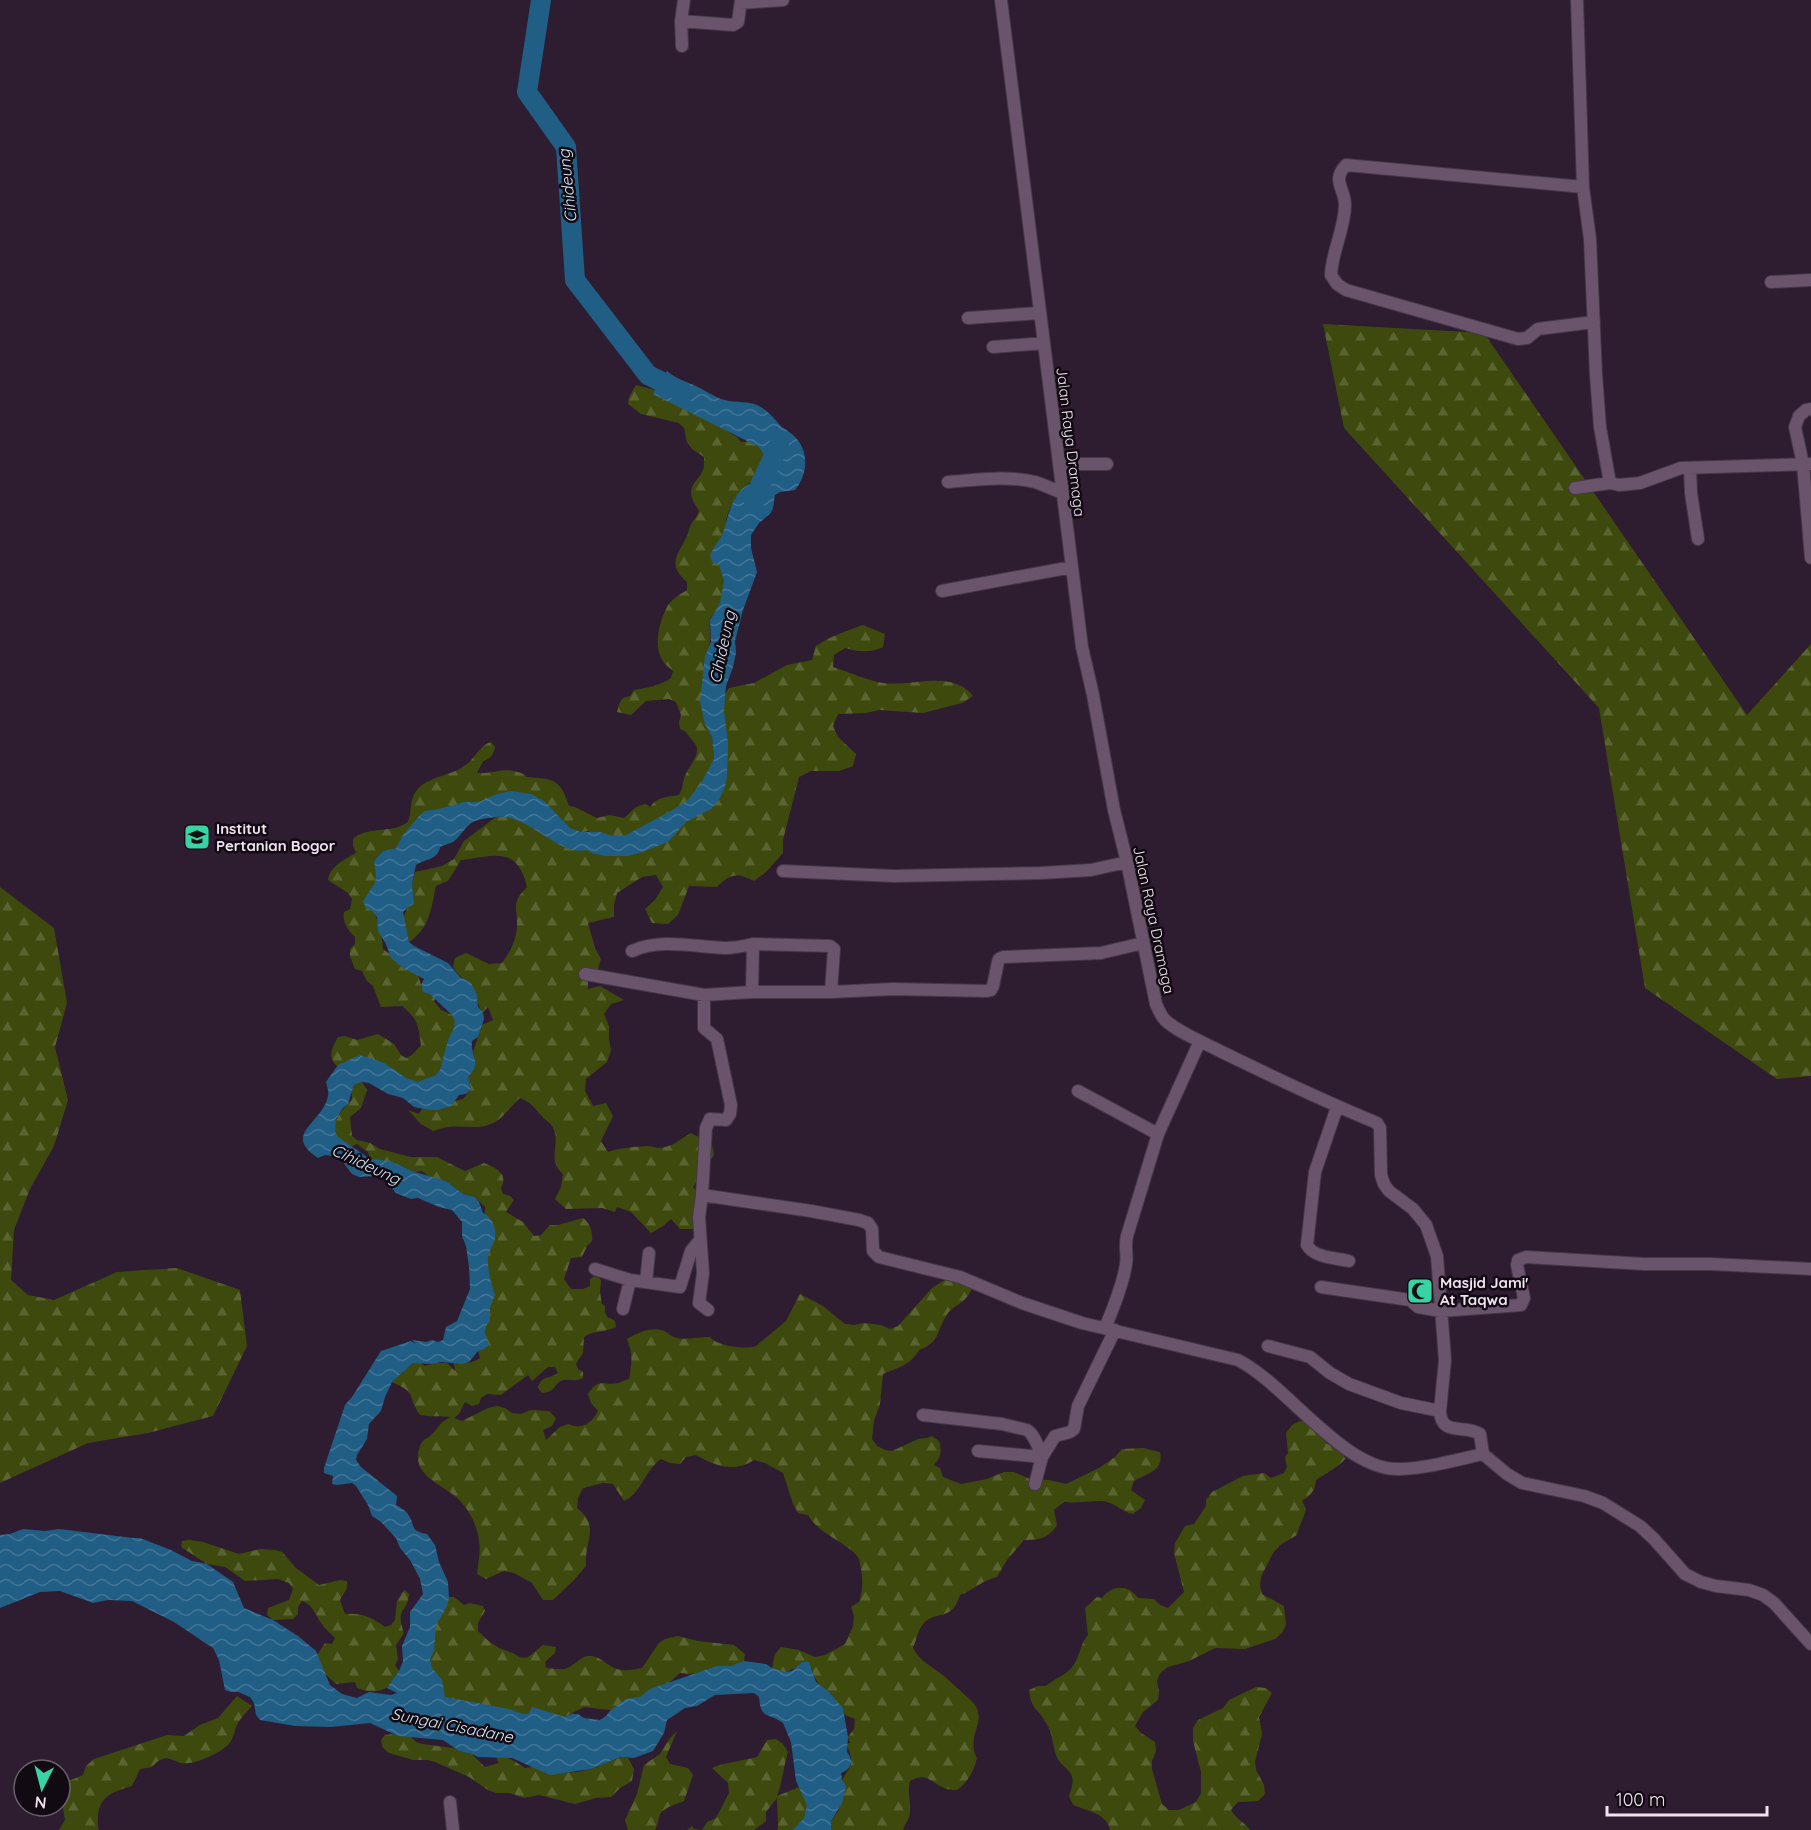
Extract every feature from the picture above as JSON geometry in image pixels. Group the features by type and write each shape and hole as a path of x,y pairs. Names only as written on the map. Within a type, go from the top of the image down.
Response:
{"street":[{"path":"682,46 681,21 684,0"},
{"path":"681,21 733,25 738,22 741,1 783,0"},
{"name":"Jalan Raya Dramaga","path":"1001,0 1074,597 1114,810 1156,1004 1160,1014 1171,1024 1200,1041 1337,1107 1377,1123 1380,1128 1383,1184 1413,1209 1434,1242 1445,1360 1440,1411"},
{"path":"1577,0 1583,187 1590,239 1600,427 1610,483"},
{"path":"1583,187 1346,165 1341,170 1338,180 1345,206 1331,275 1337,284 1346,290 1518,339 1527,338 1538,329 1593,322"},
{"path":"1771,282 1811,280"},
{"path":"968,318 1039,313"},
{"path":"993,347 1044,343"},
{"path":"1811,409 1799,416 1795,427 1807,464 1811,558"},
{"path":"1059,464 1107,464"},
{"path":"1575,488 1610,483 1619,485 1640,483 1681,468 1807,464"},
{"path":"1690,469 1698,539"},
{"path":"948,482 1007,479 1035,482 1062,493"},
{"path":"942,591 1072,567"},
{"path":"783,871 894,876 1041,873 1091,870 1127,862"},
{"path":"585,974 704,995 893,989 987,991 993,986 999,959 1003,957 1101,953 1143,943"},
{"path":"632,951 639,948 677,944 724,948 753,944 822,944 834,949 831,992"},
{"path":"752,992 753,944"},
{"path":"704,995 704,1028 717,1039 731,1105 730,1114 726,1120 710,1119 706,1128 699,1217 703,1273 699,1302 708,1310"},
{"path":"1035,1485 1042,1457 1055,1436 1074,1429 1078,1406 1110,1329 1127,1262 1125,1245 1127,1236 1158,1134 1200,1041"},
{"path":"1078,1091 1158,1134"},
{"path":"1337,1107 1315,1172 1307,1245 1316,1254 1349,1261"},
{"path":"702,1195 860,1220 868,1223 872,1229 873,1251 879,1257 960,1277 1052,1314 1238,1360 1259,1373 1345,1449 1362,1460 1380,1467 1399,1470 1482,1454"},
{"path":"595,1269 630,1280 680,1287 691,1251 700,1240"},
{"path":"646,1282 649,1253"},
{"path":"1321,1287 1410,1300 1418,1306 1441,1311 1521,1305 1524,1298 1517,1265 1518,1260 1526,1257 1644,1264 1711,1264 1811,1269"},
{"path":"623,1309 630,1280"},
{"path":"1268,1346 1310,1357 1349,1384 1401,1403 1440,1411 1443,1424 1450,1428 1476,1431 1480,1434 1482,1454 1522,1483 1584,1496 1603,1503 1624,1515 1654,1539 1685,1574 1701,1582 1749,1590 1763,1595 1811,1644"},
{"path":"923,1415 1002,1424 1030,1431 1042,1457"},
{"path":"978,1451 1042,1457"},
{"path":"450,1802 453,1830"}],"green space":[{"path":"1323,324 1484,333 1747,715 1811,644 1811,1076 1777,1079 1645,988 1599,708 1344,428"},
{"path":"636,385 662,392 737,437 741,442 758,441 766,460 765,470 743,489 729,510 726,522 728,582 723,590 719,606 710,620 705,724 712,737 714,759 717,763 684,807 620,841 588,831 575,834 531,794 383,851 374,861 379,878 367,896 380,928 383,949 418,975 422,988 434,993 434,1001 441,1010 459,1018 446,1066 424,1087 339,1068 331,1054 338,1037 345,1036 357,1040 378,1034 394,1044 401,1055 406,1058 421,1045 418,1027 411,1015 402,1006 381,1007 373,986 367,981 362,971 355,969 350,956 355,937 346,926 344,912 350,909 352,899 348,893 328,880 335,867 356,853 353,839 362,833 395,828 408,822 413,798 422,785 461,768 491,742 495,747 493,752 490,758 483,761 477,773 506,770 518,772 526,777 549,780 559,785 569,806 597,818 610,815 624,818 638,806 645,804 650,807 659,799 680,793 685,776 696,756 697,748 686,732 680,729 681,715 676,702 669,699 646,701 631,715 617,712 622,700 630,696 634,690 659,684 671,678 673,671 665,664 658,649 658,635 668,606 687,590 687,582 675,565 699,511 691,490 703,470 704,457 692,449 687,442 684,428 679,423 641,414 628,404"},
{"path":"863,625 885,634 883,647 864,651 845,648 834,655 833,667 883,683 943,681 954,683 973,696 962,703 923,713 879,710 838,714 833,726 838,737 856,754 853,766 839,771 811,771 799,777 783,840 783,853 766,872 754,881 734,876 726,879 717,887 689,886 678,915 668,924 652,923 645,909 655,900 663,887 656,875 642,877 617,893 614,917 588,923 595,948 601,959 597,971 588,977 588,989 600,986 624,1000 611,1004 604,1014 609,1026 611,1050 607,1062 586,1079 585,1091 593,1106 606,1103 613,1116 601,1141 608,1152 641,1146 660,1148 691,1133 712,1144 714,1155 693,1187 707,1205 695,1229 680,1229 671,1219 651,1233 631,1212 617,1207 615,1212 602,1208 566,1209 555,1199 561,1187 563,1174 555,1162 555,1132 533,1106 520,1098 499,1119 486,1126 448,1127 433,1131 421,1124 408,1110 419,1114 422,1109 444,1108 463,1099 471,1089 468,1077 475,1065 473,1052 482,1025 493,1020 488,1007 483,1012 474,990 453,967 455,958 466,953 489,964 502,963 515,937 518,898 527,887 517,864 503,856 461,860 448,881 436,886 431,910 425,924 416,937 409,942 403,918 413,896 412,884 415,872 442,866 454,859 464,841 496,817 521,816 574,847 686,822 719,800 722,699 729,688 754,683 787,665 812,660 816,646"},
{"path":"0,887 54,928 67,1003 55,1047 68,1100 54,1146 30,1189 14,1230 11,1280 28,1295 54,1300 117,1272 177,1268 240,1290 247,1346 213,1416 148,1433 88,1443 0,1483"},
{"path":"362,1082 367,1090 361,1108 350,1117 352,1136 357,1140 411,1157 437,1157 465,1171 484,1163 493,1167 502,1175 503,1194 514,1200 506,1212 523,1222 534,1236 541,1235 550,1225 583,1218 588,1222 591,1231 592,1241 582,1257 571,1258 564,1279 571,1289 583,1289 590,1286 590,1279 596,1275 601,1280 600,1292 605,1312 608,1318 615,1321 616,1327 584,1337 583,1353 576,1364 583,1372 583,1378 563,1380 550,1391 542,1393 538,1387 542,1380 558,1373 555,1367 548,1367 532,1381 528,1375 501,1395 487,1394 481,1398 479,1404 472,1406 465,1402 459,1414 454,1418 462,1421 497,1406 512,1413 521,1414 531,1410 549,1411 556,1418 552,1426 543,1430 546,1440 560,1427 568,1424 586,1425 592,1419 598,1411 591,1403 588,1394 595,1386 602,1383 619,1383 629,1379 631,1359 627,1339 640,1333 659,1330 679,1339 710,1337 725,1345 756,1346 786,1321 800,1294 823,1306 845,1324 864,1323 881,1325 890,1329 898,1326 932,1288 948,1278 972,1288 966,1298 949,1312 931,1344 919,1350 908,1363 883,1374 880,1404 874,1421 872,1439 877,1446 892,1451 918,1439 932,1436 939,1441 940,1448 939,1457 934,1465 940,1468 943,1477 961,1484 987,1479 1004,1472 1014,1472 1030,1479 1066,1484 1099,1468 1122,1449 1143,1448 1160,1452 1160,1463 1154,1471 1134,1481 1131,1490 1145,1500 1141,1508 1133,1514 1103,1501 1064,1502 1054,1510 1057,1525 1051,1533 1039,1539 1024,1540 1007,1560 997,1577 960,1595 948,1613 933,1617 921,1626 913,1648 916,1653 972,1701 979,1715 973,1744 977,1758 970,1776 961,1787 957,1790 947,1789 929,1779 916,1778 910,1781 910,1814 903,1830 831,1830 831,1821 839,1810 842,1780 851,1765 847,1744 850,1743 848,1737 854,1729 855,1719 845,1715 838,1703 818,1682 812,1669 802,1662 778,1676 772,1668 775,1654 781,1647 799,1650 815,1657 825,1655 845,1644 853,1626 854,1616 851,1607 859,1602 861,1593 860,1561 849,1549 819,1528 808,1515 798,1513 783,1473 765,1463 754,1460 732,1467 717,1465 696,1455 686,1457 680,1464 661,1459 635,1493 624,1501 613,1484 603,1483 583,1488 578,1498 577,1508 584,1515 590,1528 586,1566 553,1600 543,1600 532,1583 514,1573 504,1571 486,1579 477,1574 480,1545 471,1516 456,1497 427,1476 418,1462 422,1442 451,1417 420,1415 409,1392 392,1382 413,1363 421,1363 425,1366 447,1363 455,1371 454,1363 468,1363 480,1358 478,1351 485,1207 475,1197 463,1194 446,1181 433,1180 422,1171 415,1172 402,1166 370,1159 368,1152 357,1144 350,1147 334,1145 337,1119 352,1099 354,1085"},
{"path":"1300,1421 1310,1423 1327,1444 1345,1449 1344,1457 1346,1458 1316,1480 1312,1492 1302,1501 1306,1509 1297,1535 1280,1545 1273,1553 1261,1577 1262,1594 1284,1606 1286,1625 1282,1633 1275,1639 1245,1649 1215,1648 1189,1661 1168,1667 1160,1673 1157,1681 1158,1700 1143,1712 1135,1726 1155,1742 1156,1751 1152,1769 1162,1804 1169,1810 1179,1810 1196,1802 1201,1793 1201,1772 1193,1741 1193,1728 1198,1720 1223,1708 1229,1700 1256,1687 1266,1688 1272,1693 1259,1717 1262,1734 1255,1762 1265,1794 1258,1801 1238,1802 1231,1810 1250,1830 1110,1830 1101,1816 1073,1805 1069,1796 1072,1775 1059,1761 1050,1731 1033,1705 1029,1690 1038,1686 1046,1686 1068,1672 1073,1666 1088,1635 1085,1608 1097,1597 1102,1598 1110,1591 1125,1588 1138,1598 1154,1599 1160,1605 1168,1608 1184,1592 1174,1553 1175,1543 1185,1526 1194,1524 1212,1492 1243,1476 1264,1473 1271,1478 1284,1473 1287,1467 1285,1457 1288,1453 1286,1433 1292,1425"},
{"path":"182,1541 203,1542 239,1554 260,1549 282,1552 296,1568 319,1585 340,1580 347,1581 347,1588 340,1600 345,1614 366,1616 385,1627 391,1625 395,1620 397,1601 404,1590 409,1594 401,1614 404,1633 396,1645 398,1659 395,1665 399,1671 395,1684 380,1690 368,1691 357,1688 355,1682 336,1684 323,1672 317,1671 313,1661 325,1643 332,1644 335,1638 311,1607 302,1601 298,1607 298,1614 293,1619 273,1620 267,1615 268,1608 289,1600 293,1589 289,1583 278,1579 245,1581 225,1567 207,1564 181,1547"},
{"path":"448,1597 454,1597 464,1605 470,1603 483,1606 485,1611 478,1623 478,1631 500,1648 525,1658 543,1645 556,1647 555,1653 545,1662 546,1668 565,1669 584,1657 593,1656 617,1669 642,1668 659,1643 678,1636 734,1645 745,1654 744,1661 740,1667 689,1674 680,1673 670,1682 667,1689 618,1711 584,1707 565,1717 523,1714 454,1703 441,1695 427,1669 433,1628"},
{"path":"237,1696 252,1706 238,1723 228,1745 210,1756 190,1763 167,1758 158,1761 152,1767 140,1769 132,1786 109,1795 102,1802 98,1815 99,1830 59,1830 65,1818 72,1818 72,1780 83,1775 86,1766 94,1759 167,1735 184,1736 200,1725 218,1718"},
{"path":"677,1731 666,1757 670,1764 688,1768 693,1775 684,1801 660,1814 655,1830 628,1830 625,1820 637,1794 644,1765 660,1754"},
{"path":"385,1735 411,1737 422,1744 453,1748 472,1754 485,1767 499,1763 496,1757 501,1757 511,1759 525,1768 545,1765 556,1773 578,1772 622,1757 628,1758 634,1769 632,1781 611,1797 596,1798 575,1804 539,1795 524,1798 510,1793 496,1793 469,1777 435,1762 413,1760 389,1753 383,1748 381,1740"},
{"path":"776,1739 783,1744 788,1752 777,1796 799,1787 812,1799 803,1830 777,1830 777,1798 766,1812 766,1821 754,1830 702,1830 707,1822 716,1818 729,1793 728,1783 712,1768 757,1757 767,1740"}],"water":[{"name":"Sungai Cisadane","path":"667,371 721,399 761,407 792,434 805,455 803,477 795,490 775,495 770,514 759,523 751,535 751,548 757,572 743,610 735,641 736,653 733,667 726,686 724,711 728,744 725,787 719,800 711,809 686,822 668,842 628,856 606,856 586,850 575,850 554,842 520,821 496,817 473,822 453,842 440,847 434,857 416,865 412,884 414,904 403,912 409,942 448,963 460,977 471,983 477,995 478,1007 483,1012 484,1019 478,1037 472,1041 475,1067 468,1077 471,1089 466,1094 459,1095 451,1106 429,1110 414,1107 403,1098 362,1082 354,1085 348,1104 336,1119 335,1132 338,1137 370,1159 390,1161 415,1172 446,1181 463,1194 475,1197 495,1229 495,1238 488,1258 489,1274 495,1295 485,1333 489,1345 478,1351 469,1362 462,1364 413,1363 392,1382 381,1411 369,1424 367,1439 356,1460 361,1467 397,1496 396,1505 408,1514 415,1530 427,1534 435,1545 439,1562 448,1582 449,1599 436,1625 434,1651 430,1659 432,1668 442,1680 445,1697 509,1709 523,1714 529,1713 532,1707 565,1717 578,1714 584,1718 600,1720 626,1699 640,1697 650,1689 717,1666 731,1666 744,1661 766,1664 785,1672 792,1671 802,1662 809,1662 816,1682 828,1691 843,1708 848,1737 847,1752 851,1759 848,1769 841,1773 846,1786 842,1803 831,1821 831,1830 793,1830 804,1818 807,1805 796,1781 791,1742 783,1723 763,1712 759,1697 754,1693 715,1695 697,1706 685,1708 667,1720 664,1733 653,1751 634,1758 621,1757 591,1769 550,1775 512,1758 478,1757 459,1751 443,1740 398,1736 370,1723 331,1727 295,1726 260,1720 250,1697 225,1690 219,1660 213,1648 174,1622 132,1601 108,1600 93,1603 60,1591 40,1592 0,1608 0,1535 23,1529 45,1531 59,1529 140,1538 192,1561 207,1564 233,1582 244,1608 273,1620 316,1651 330,1685 342,1694 357,1698 369,1692 391,1695 397,1693 387,1688 403,1661 402,1646 410,1627 410,1612 423,1594 420,1579 396,1538 372,1516 356,1486 352,1483 332,1484 333,1476 324,1473 324,1468 345,1405 381,1351 411,1341 416,1344 412,1340 438,1342 443,1340 446,1327 457,1321 470,1289 462,1222 452,1210 396,1193 381,1178 359,1177 352,1174 339,1157 325,1155 318,1158 308,1150 303,1142 304,1135 325,1105 328,1094 326,1082 338,1065 360,1055 384,1063 406,1078 418,1082 436,1075 440,1070 455,1021 452,1015 430,994 423,992 421,985 424,979 403,968 391,958 378,931 377,917 366,908 363,901 375,883 374,861 383,851 396,848 403,835 420,815 425,811 464,802 479,802 511,791 531,794 544,801 570,828 581,832 600,832 613,836 626,835 688,800 701,783 714,759 712,737 705,724 700,702 705,656 711,642 710,620 720,603 724,580 719,565 712,562 710,555 723,533 730,509 738,494 748,485 770,474 766,458 759,447 653,394"}],"waterway":[{"name":"Cihideung","path":"541,0 527,92 566,147 575,280 648,375 684,393"},
{"name":"Cihideung","path":"754,503 779,445"}],"place":[{"name":"Institut Pertanian Bogor","path":"197,837"},
{"name":"Masjid Jami' At Taqwa","path":"1420,1291"}]}
